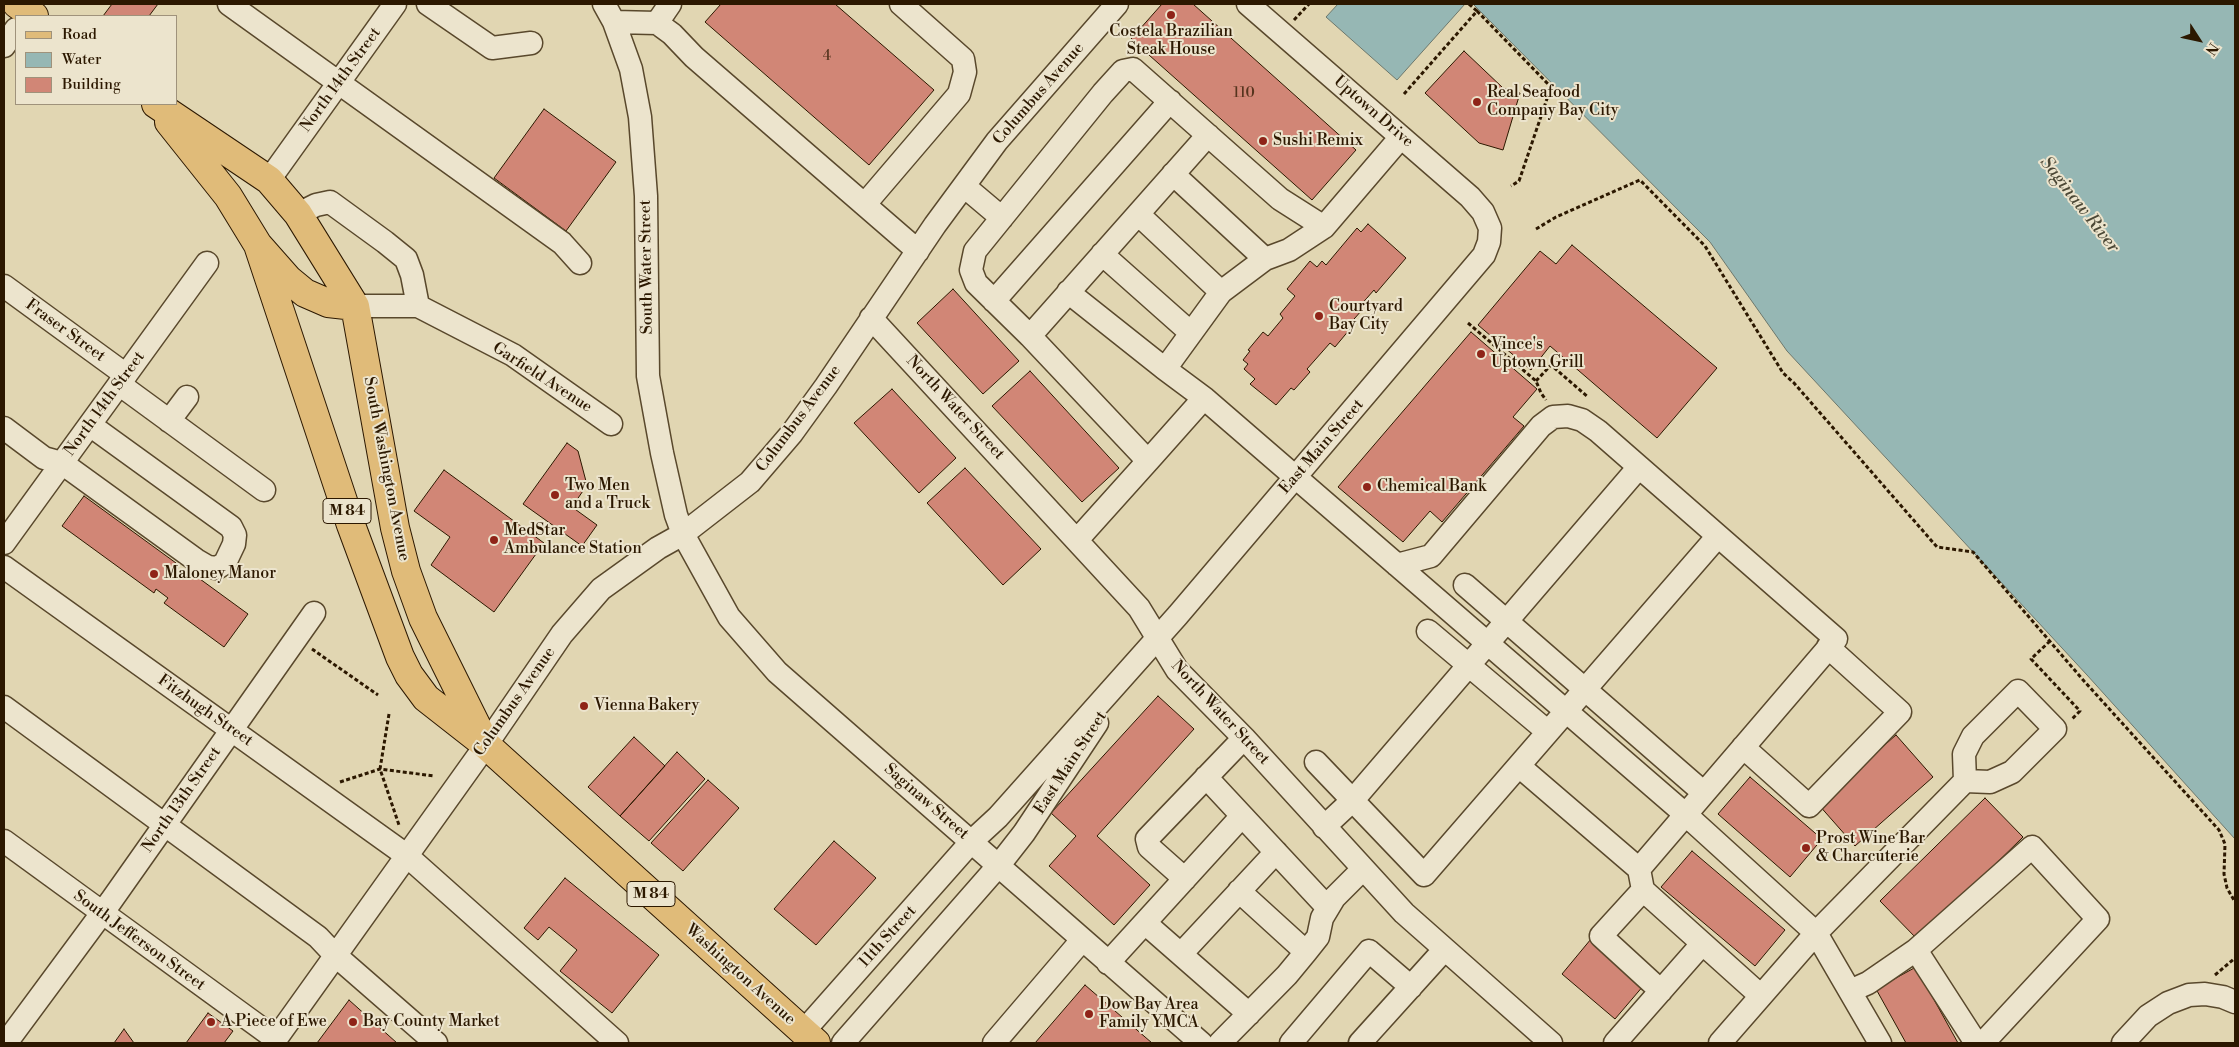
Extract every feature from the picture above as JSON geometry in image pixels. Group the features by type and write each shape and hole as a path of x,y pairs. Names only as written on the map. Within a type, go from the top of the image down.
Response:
{"main road":[{"name":"M 84","path":"156,105 269,180 298,214 355,306"},
{"name":"M 84","path":"156,105 228,196 258,245 352,525 400,657 426,698 486,745"},
{"path":"258,245 288,279 306,293 328,303 355,306"},
{"name":"South Washington Avenue","path":"355,306 395,528 406,571 423,618 486,745"},
{"name":"Washington Avenue","path":"486,745 810,1038"}],"street":[{"path":"229,4 562,243 580,263"},
{"name":"North 14th Street","path":"269,180 395,4"},
{"path":"428,4 492,48 531,42"},
{"path":"656,24 670,4"},
{"path":"865,204 959,94 965,72 963,59 901,4"},
{"name":"Columbus Avenue","path":"274,1041 486,745 562,634 601,589 658,548 683,534 750,482 798,426 918,250 997,141 1117,4"},
{"name":"Uptown Drive","path":"1248,4 1470,197 1483,212 1490,228"},
{"path":"609,13 656,24 672,34 694,57 918,250"},
{"name":"South Water Street","path":"609,13 631,69 640,117 646,196 648,376 662,453 676,515 683,534"},
{"path":"4,46 15,30"},
{"path":"1148,461 1030,336 976,283 971,270 975,251 1123,72 1133,69 1280,199 1324,227"},
{"path":"994,301 1170,101"},
{"path":"1030,336 1208,135"},
{"path":"1165,368 1221,292 1265,259 1289,250 1324,227 1401,137"},
{"path":"1173,174 1265,259"},
{"path":"964,186 1002,218"},
{"path":"298,214 316,204 330,202 385,242 406,259 412,275 418,306"},
{"path":"1138,214 1221,292"},
{"name":"East Main Street","path":"972,841 998,817 1157,638 1484,255 1489,242 1490,228"},
{"path":"1102,254 1191,333"},
{"name":"North 14th Street","path":"4,544 206,263"},
{"name":"Fraser Street","path":"4,286 123,380 170,421 264,490"},
{"path":"1068,292 1204,398 1686,814 1816,933 1880,1043"},
{"name":"Garfield Avenue","path":"355,306 418,306 513,355 611,424"},
{"name":"North Water Street","path":"871,318 1139,608 1176,670 1244,738 1404,914 1551,1043"},
{"path":"170,421 187,397"},
{"path":"1077,540 1204,398"},
{"path":"1397,565 1431,556 1541,426 1554,417 1568,416 1582,420 1639,467 1836,639 1686,814 1601,936 1661,991"},
{"path":"4,428 44,458 62,463 196,560 208,567 217,568 225,563 234,544 235,535 231,527 90,425"},
{"path":"1324,827 1353,800 1639,467"},
{"name":"Saginaw Street","path":"683,534 729,617 777,672 1201,1043"},
{"path":"1316,762 1424,875 1718,536"},
{"name":"Fitzhugh Street","path":"4,567 406,855 617,1043"},
{"path":"1465,585 1704,793"},
{"name":"North 13th Street","path":"6,1043 101,913 314,613"},
{"path":"1428,631 1548,732"},
{"path":"1743,747 1809,806 1900,712 1828,647"},
{"name":"East Main Street","path":"843,1043 999,865 1024,833 1139,658"},
{"path":"1720,1043 1816,933 1965,781 1964,754 1973,736 2018,691 2055,729 2012,772 1990,782 1965,781"},
{"path":"4,706 318,937 335,955 436,1043"},
{"path":"1185,879 1149,847 1147,839 1244,738"},
{"path":"1519,766 1641,880 1702,944 1761,996"},
{"path":"1206,777 1328,908"},
{"path":"1108,963 1242,816"},
{"name":"South Jefferson Street","path":"4,841 274,1041"},
{"name":"11th Street","path":"810,1038 972,841"},
{"path":"1850,991 1868,983 1916,950 2032,847 2098,919 1983,1043"},
{"path":"1181,954 1276,852"},
{"path":"1220,1043 1306,952 1318,937 1322,918 1334,898 1363,869"},
{"path":"1240,891 1306,952"},
{"path":"1145,923 1249,1014"},
{"path":"994,1043 1082,940"},
{"path":"1615,1043 1702,944"},
{"path":"1360,1043 1444,950"},
{"path":"1916,950 1976,1043"},
{"path":"1291,1043 1369,951 1411,987"},
{"path":"2123,1043 2148,1016 2168,1003 2189,995 2205,994 2223,997 2235,1002"}],"path":[{"path":"1305,8 1309,4"},
{"path":"1470,4 1551,87 1519,182 1511,186"},
{"path":"1404,94 1477,11"},
{"path":"1536,229 1556,217 1640,180 1705,246 1782,373 1794,383 1937,547 1973,552 2219,830 2225,844 2224,874 2235,902"},
{"path":"1468,323 1536,382 1547,401"},
{"path":"1536,382 1551,365 1588,397"},
{"path":"2050,641 2031,658 2080,711 2055,729"},
{"path":"311,649 378,695"},
{"path":"389,714 380,769 399,825"},
{"path":"338,782 380,769 434,776"}],"water":[{"path":"1338,4 1465,4 1397,80 1326,17"},
{"name":"Saginaw River","path":"1473,4 2235,4 2235,839 2087,675 1787,351 1710,242"}],"building":[{"path":"112,4 158,4 150,15 104,15"},
{"path":"721,4 835,4 934,90 869,165 705,22"},
{"path":"1162,4 1193,4 1356,150 1312,200 1131,39"},
{"path":"1464,51 1503,88 1520,93 1503,150 1479,143 1425,93"},
{"path":"544,109 616,162 566,231 494,178"},
{"name":"Courtyard Bay City","path":"1368,224 1406,258 1376,293 1374,290 1359,307 1362,310 1347,327 1350,329 1335,347 1330,343 1307,369 1310,372 1294,390 1291,388 1276,405 1250,384 1255,379 1244,369 1248,364 1243,360 1250,351 1248,350 1263,332 1268,336 1283,318 1280,314 1295,296 1287,289 1310,261 1317,267 1322,261 1326,265 1357,228 1361,232"},
{"path":"1572,245 1717,368 1657,438 1550,346 1531,370 1478,325 1540,251 1556,264"},
{"path":"953,289 1019,361 983,394 917,323"},
{"path":"1471,332 1537,389 1513,417 1524,426 1442,522 1430,511 1403,542 1338,487"},
{"path":"1030,371 1119,468 1082,502 992,406"},
{"path":"892,389 956,458 919,493 854,423"},
{"name":"Two Men and a Truck","path":"567,443 578,451 587,485 572,507 597,525 582,546 523,504"},
{"path":"965,468 1041,549 1003,585 927,503"},
{"name":"MedStar Ambulance Station","path":"444,470 544,543 494,612 431,565 450,537 414,511"},
{"name":"Maloney Manor","path":"84,496 176,563 172,568 185,577 189,571 248,614 224,647 164,603 168,598 156,589 154,593 62,526"},
{"path":"1158,696 1194,729 1097,836 1150,885 1114,925 1049,866 1076,836 1051,813"},
{"path":"1896,735 1933,777 1855,846 1818,804"},
{"path":"634,737 665,766 620,816 588,787"},
{"path":"677,752 705,779 649,841 620,816"},
{"path":"1750,777 1822,839 1790,877 1718,814"},
{"path":"708,780 739,808 683,871 651,843"},
{"path":"1985,798 2023,837 1918,940 1880,901"},
{"path":"834,841 876,878 816,945 774,909"},
{"path":"1692,851 1785,930 1755,966 1661,887"},
{"path":"565,878 659,955 612,1013 560,971 577,950 549,927 538,940 524,928"},
{"path":"1591,939 1644,985 1615,1019 1562,974"},
{"path":"1916,967 1958,1043 1906,1043 1876,989"},
{"name":"Dow Bay Area Family YMCA","path":"1085,985 1152,1043 1035,1043"},
{"name":"Bay County Market","path":"349,1000 397,1043 317,1043"},
{"name":"A Piece of Ewe","path":"208,1013 233,1031 224,1043 186,1043"},
{"path":"124,1029 134,1043 114,1043"}],"place":[{"name":"Costela Brazilian Steak House","path":"1171,15"},
{"name":"Real Seafood Company Bay City","path":"1477,102"},
{"name":"Sushi Remix","path":"1263,141"},
{"name":"Courtyard Bay City","path":"1319,316"},
{"name":"Vince's Uptown Grill","path":"1481,354"},
{"name":"Chemical Bank","path":"1367,487"},
{"name":"Two Men and a Truck","path":"555,495"},
{"name":"MedStar Ambulance Station","path":"494,540"},
{"name":"Maloney Manor","path":"154,574"},
{"name":"Vienna Bakery","path":"584,706"},
{"name":"Prost Wine Bar & Charcuterie","path":"1806,848"},
{"name":"Dow Bay Area Family YMCA","path":"1089,1014"},
{"name":"A Piece of Ewe","path":"211,1022"},
{"name":"Bay County Market","path":"353,1022"}]}
